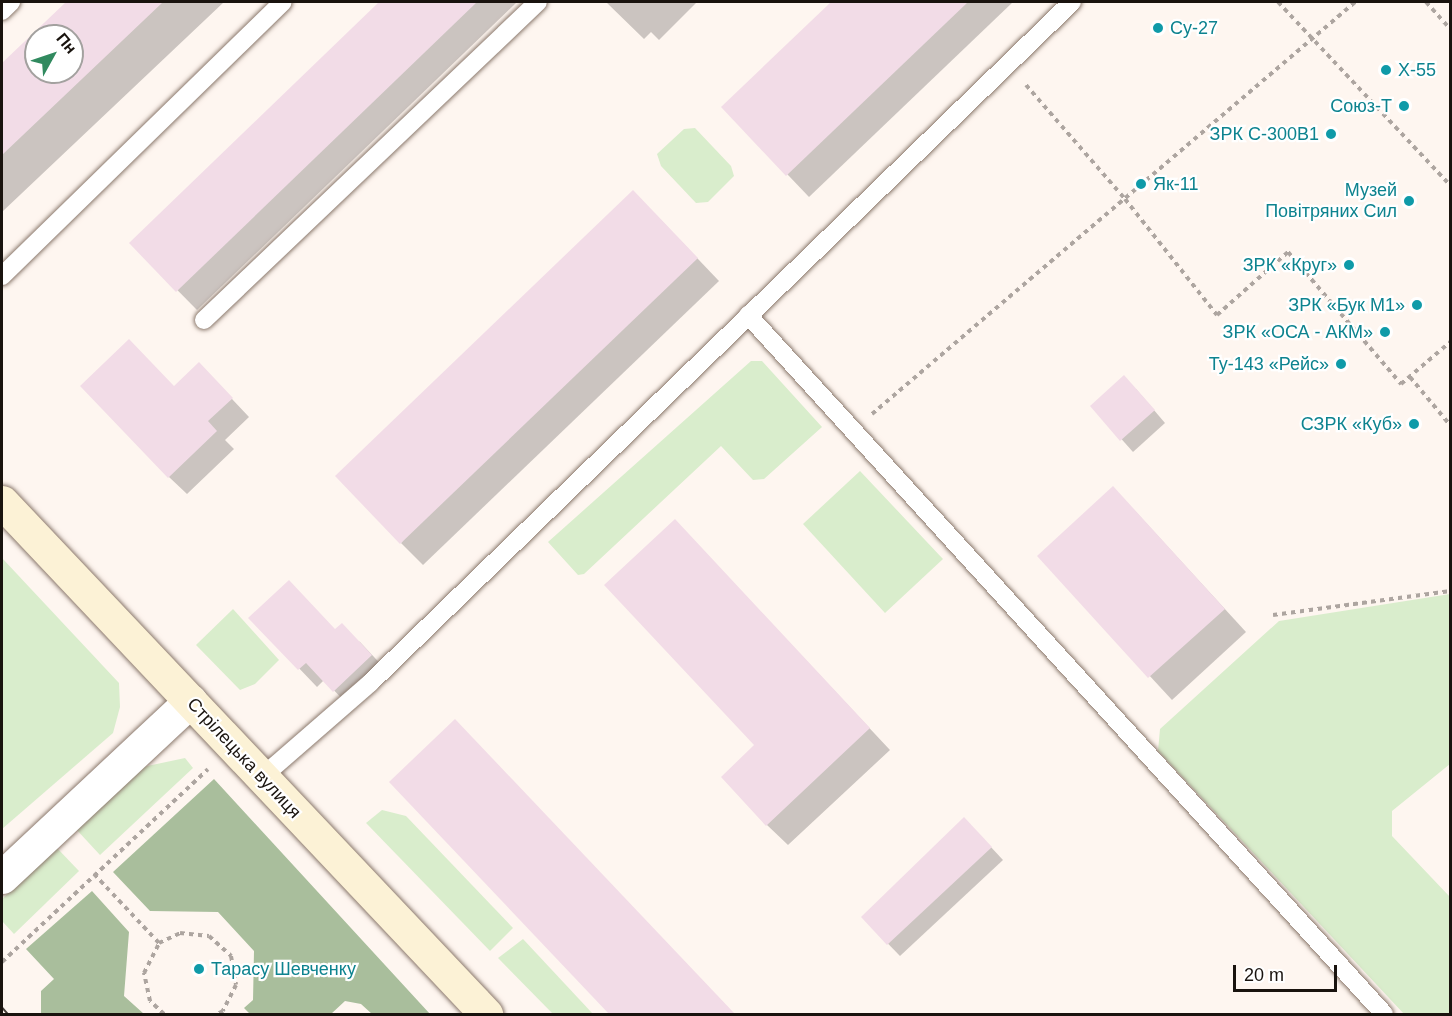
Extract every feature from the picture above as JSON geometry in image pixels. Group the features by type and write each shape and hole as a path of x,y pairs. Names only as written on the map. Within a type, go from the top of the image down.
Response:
{"main road":[{"name":"Стрілецька вулиця","path":"2,502 486,1014"}],"street":[{"path":"2,877 190,701"}],"lane":[{"path":"2,11 11,2"},
{"path":"2,276 283,2"},
{"path":"204,320 538,2"},
{"path":"262,777 370,682 1072,2"},
{"path":"748,315 850,432 1384,1014"}],"path":[{"path":"1278,2 1450,185"},
{"path":"850,432 1355,2"},
{"path":"1426,2 1450,29"},
{"path":"1008,64 1125,199 1217,315 1288,252 1401,384 1450,342"},
{"path":"1410,377 1450,425"},
{"path":"1273,615 1450,591"},
{"path":"2,962 209,768 202,761"},
{"path":"94,874 159,944"},
{"path":"164,1014 150,1001 144,973 159,944 180,933 209,936 231,956 236,985 225,1013 217,1014"}],"green space":[{"path":"695,128 731,166 734,176 708,202 696,203 661,166 657,154 684,129"},
{"path":"751,361 762,361 822,427 764,479 753,480 721,446 584,574 578,575 548,542"},
{"path":"860,471 943,559 885,613 803,524"},
{"path":"2,558 119,683 120,707 113,733 2,829"},
{"path":"1450,594 1450,764 1392,811 1392,836 1450,897 1450,1014 1404,1014 1158,751 1160,729 1279,621"},
{"path":"233,609 279,660 255,684 240,690 196,645"},
{"path":"185,758 193,768 100,855 75,828 138,768"},
{"path":"214,779 430,1014 372,1014 361,1004 345,1001 331,1014 250,1014 244,1008 253,1000 254,951 218,912 150,911 113,872"},
{"path":"382,810 406,816 513,928 490,951 366,823"},
{"path":"56,847 79,871 14,934 2,921 2,899"},
{"path":"92,891 129,932 124,996 144,1014 41,1014 41,991 54,979 26,949"},
{"path":"523,939 593,1014 553,1014 498,958"}],"building":[{"path":"66,2 163,2 84,77 84,24 43,24"},
{"path":"379,2 477,2 176,292 129,243"},
{"path":"831,2 968,2 786,176 721,107"},
{"path":"24,42 24,84 77,84 2,155 2,63"},
{"path":"633,190 698,258 400,544 335,476"},
{"path":"129,339 174,386 199,362 233,398 208,421 217,431 168,478 80,386"},
{"path":"1124,375 1155,410 1120,441 1090,406"},
{"path":"1113,486 1225,609 1148,678 1037,556"},
{"path":"675,519 870,728 766,826 721,777 754,745 604,585"},
{"path":"289,580 335,629 342,623 372,655 333,692 306,663 298,670 248,618"},
{"path":"455,719 735,1014 609,1014 389,782"},
{"path":"964,817 992,847 887,945 861,917"}],"tram line":[{"path":"2,1007 8,1014"}],"place":[{"name":"Су-27","path":"1158,28"},
{"name":"Х-55","path":"1386,70"},
{"name":"Союз-Т","path":"1404,106"},
{"name":"ЗРК С-300В1","path":"1331,134"},
{"name":"Як-11","path":"1141,184"},
{"name":"Музей Повітряних Сил","path":"1409,201"},
{"name":"ЗРК «Круг»","path":"1349,265"},
{"name":"ЗРК «Бук М1»","path":"1417,305"},
{"name":"ЗРК «ОСА - АКМ»","path":"1385,332"},
{"name":"Ту-143 «Рейс»","path":"1341,364"},
{"name":"СЗРК «Куб»","path":"1414,424"},
{"name":"Тарасу Шевченку","path":"199,969"}]}
